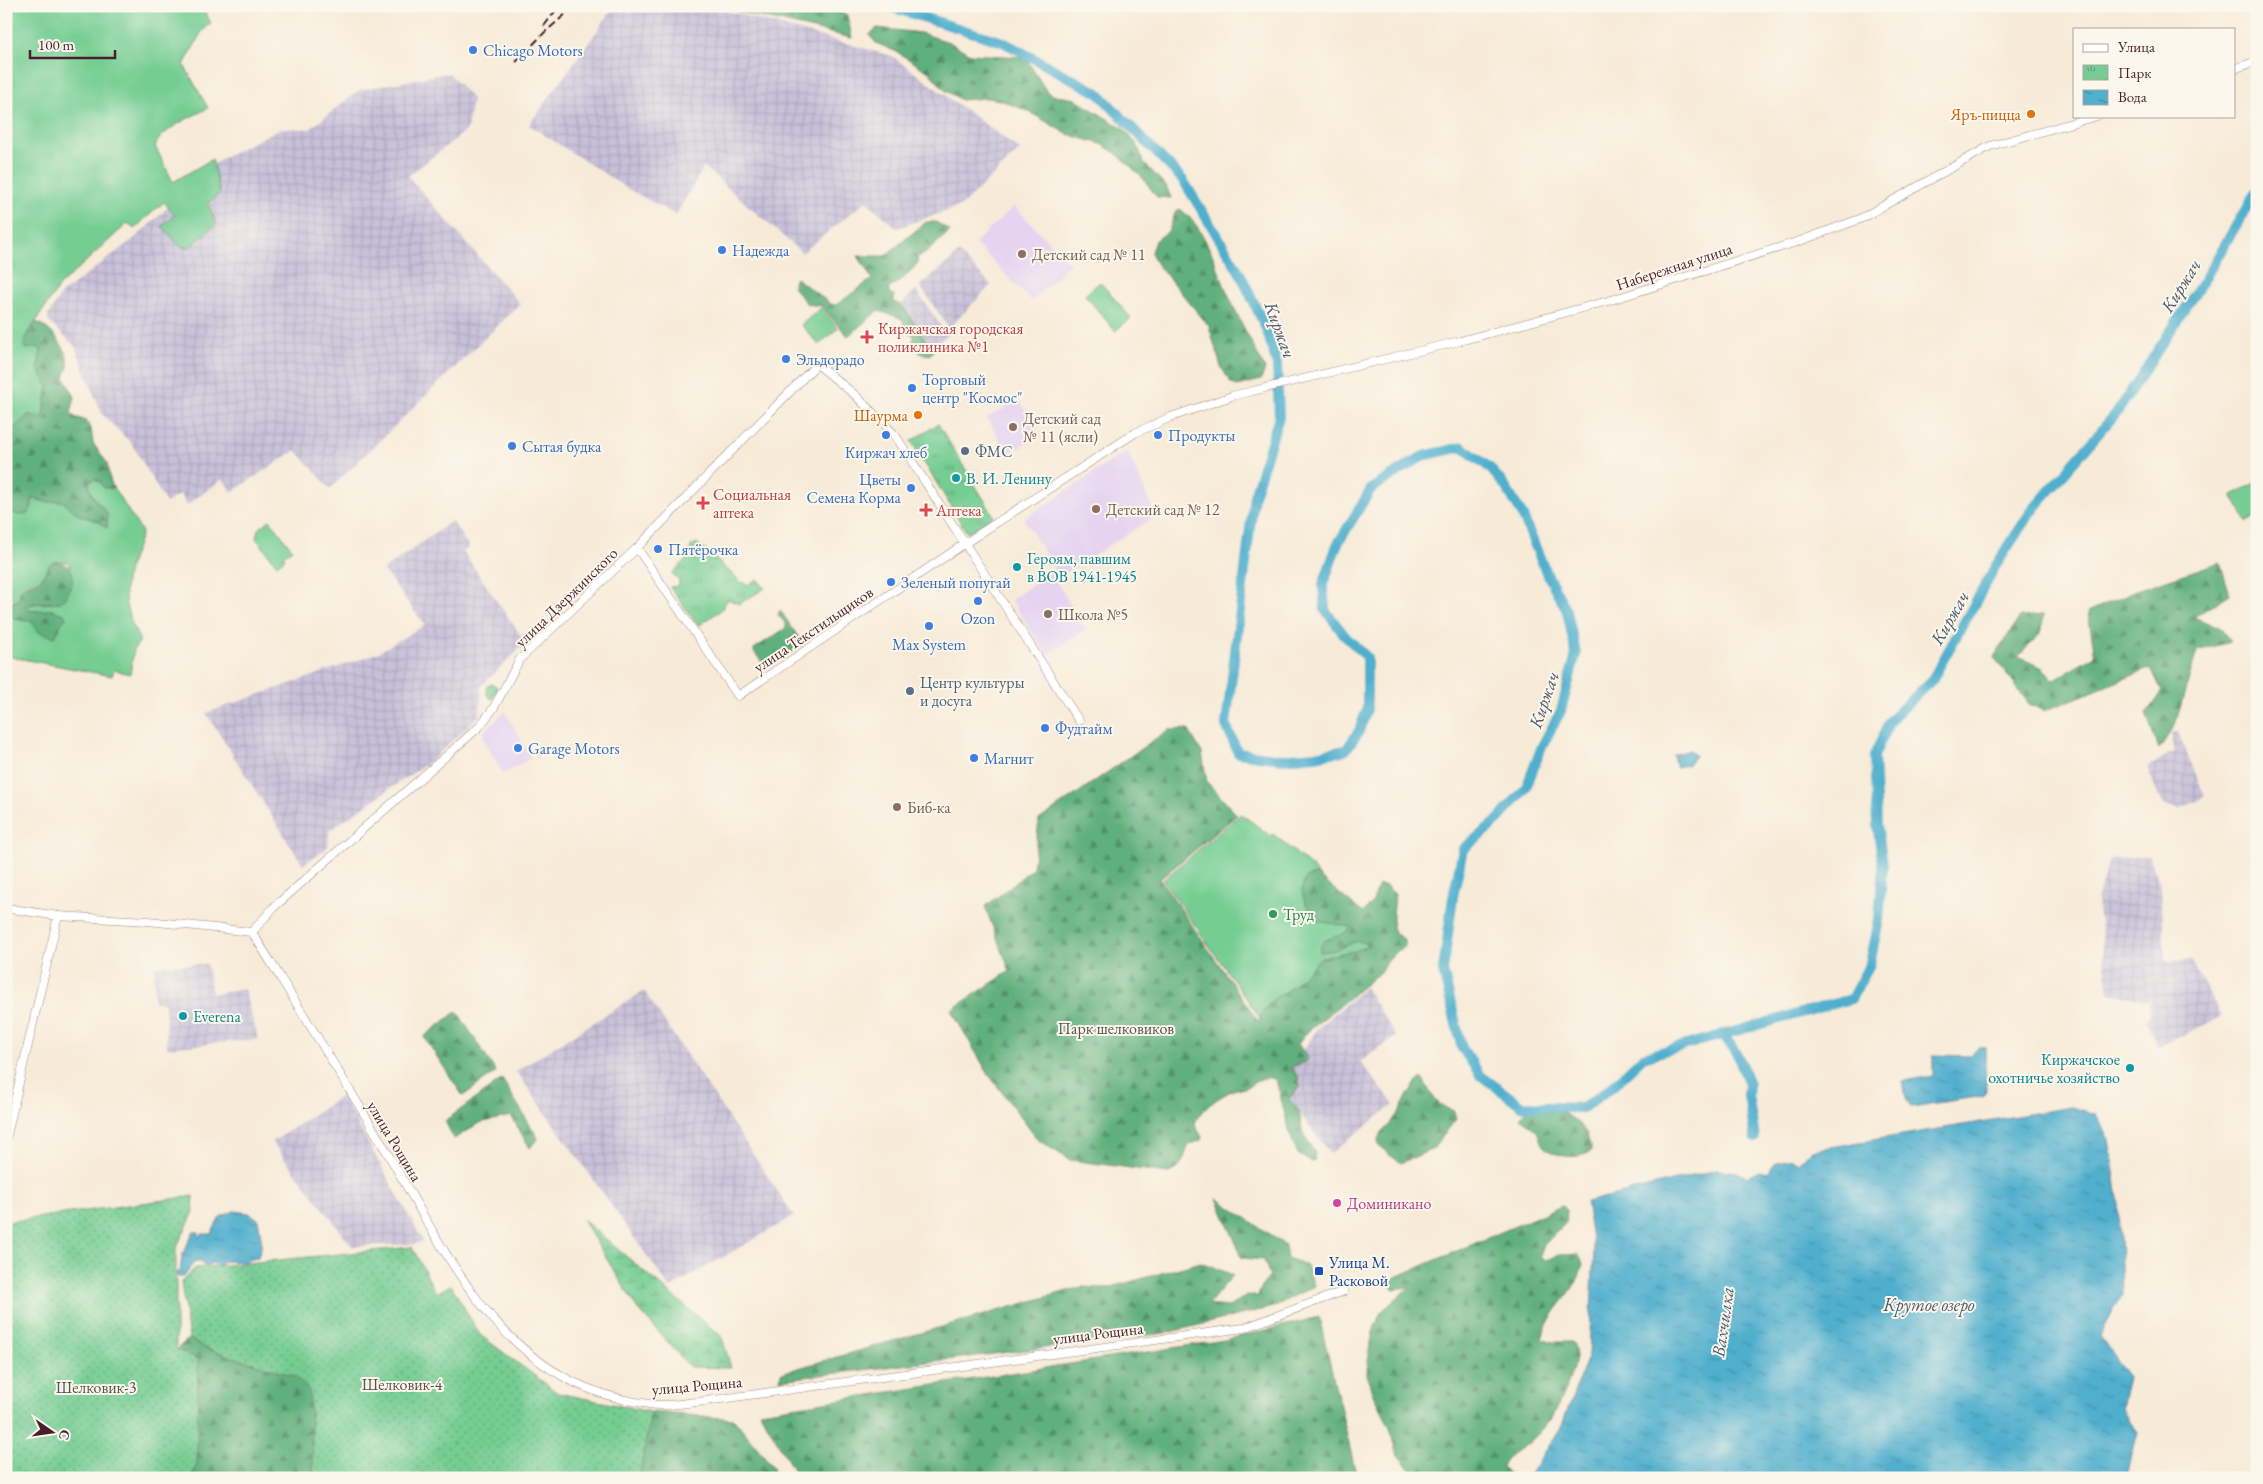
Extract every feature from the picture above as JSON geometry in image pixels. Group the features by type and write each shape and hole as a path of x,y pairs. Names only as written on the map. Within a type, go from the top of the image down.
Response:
{"street":[{"path":"2236,68 2257,61"},
{"name":"Набережная улица","path":"1241,394 1460,341 1608,302 1797,242 1860,219 1990,146 2090,118"},
{"name":"улица Дзержинского","path":"252,932 274,907 479,727 493,709 520,659 637,548 817,364 855,395 895,435 964,544"},
{"name":"улица Текстильщиков","path":"637,548 738,696 964,544 1135,433 1171,417 1241,394"},
{"path":"964,544 1079,721"},
{"path":"6,908 58,916 148,921 252,932"},
{"path":"6,1139 58,916"},
{"name":"улица Рощина","path":"252,932 388,1154 458,1275 483,1308 522,1348 558,1375 618,1399 650,1405 698,1402 1072,1349 1206,1334 1244,1328 1344,1291"}],"shaded area":[{"path":"615,6 709,6 892,56 1020,150 961,206 897,228 866,201 802,253 704,167 676,215 628,189 529,125"},
{"path":"449,73 472,99 467,130 408,176 520,304 330,489 296,450 232,492 223,479 187,505 180,494 166,503 132,444 102,414 75,346 48,321 48,316 61,294 136,237 219,160 281,128 310,129 359,90"},
{"name":"Детский сад № 11","path":"1014,206 1070,264 1031,301 975,243"},
{"path":"959,253 991,285 949,328 920,286"},
{"path":"916,290 947,335 932,348 902,303"},
{"name":"Детский сад № 11 (ясли)","path":"1019,400 1040,436 1008,454 987,418"},
{"name":"Детский сад № 12","path":"1127,451 1156,516 1059,577 1024,519"},
{"path":"452,521 469,547 463,552 526,643 481,686 480,715 433,759 329,831 328,847 303,865 206,713 375,654 425,625 383,570"},
{"name":"Школа №5","path":"1051,573 1086,630 1046,655 1011,599"},
{"path":"505,711 531,758 503,774 483,738 484,731"},
{"path":"2178,732 2205,796 2180,810 2162,804 2147,767 2175,751 2171,734"},
{"path":"2149,855 2161,888 2165,961 2191,960 2221,1017 2158,1047 2146,1020 2150,1015 2149,1001 2109,993 2097,900 2109,860"},
{"path":"207,964 212,994 244,989 258,1039 167,1048 165,1002 154,1002 155,966"},
{"path":"1365,987 1396,1036 1360,1062 1394,1104 1330,1154 1290,1100 1290,1072 1317,1029"},
{"path":"644,991 794,1216 670,1288 516,1071"},
{"path":"342,1096 423,1241 416,1244 352,1246 272,1142"}],"green space":[{"path":"6,6 213,6 205,12 211,23 201,33 184,65 208,108 171,128 155,146 173,182 212,159 220,193 208,204 216,224 190,247 181,247 162,226 175,215 164,202 134,229 128,223 59,286 35,323 41,350 38,368 48,386 43,417 28,415 6,436"},
{"path":"725,6 820,6 847,15 852,38 740,12"},
{"path":"877,28 921,33 949,42 970,54 1021,57 1027,60 1047,92 1052,95 1075,99 1124,129 1137,145 1144,163 1166,186 1171,198 1157,197 1142,177 1117,154 1101,144 1067,134 1028,111 1000,100 987,98 961,100 945,90 929,72 897,52 876,43 869,35"},
{"path":"1180,209 1197,226 1209,247 1231,302 1265,369 1261,380 1237,386 1231,383 1221,367 1209,326 1156,263 1151,252 1155,241 1169,231 1175,212"},
{"path":"926,222 936,222 950,231 926,253 917,257 918,263 904,278 888,289 890,294 894,295 894,302 903,306 933,351 930,355 920,353 912,342 913,334 905,333 902,330 904,321 898,317 878,311 848,336 821,306 807,304 794,288 793,283 796,278 831,304 836,305 872,279 858,256 885,256"},
{"path":"1100,282 1131,318 1115,331 1085,295"},
{"path":"821,308 838,328 819,345 801,325"},
{"path":"36,322 53,334 66,353 68,367 64,377 75,397 71,413 75,417 86,421 91,428 93,443 107,463 113,487 104,488 100,481 95,479 89,482 89,487 93,496 107,514 107,528 98,521 81,516 62,501 47,502 33,498 29,513 22,515 11,512 7,506 6,436 28,415 43,417 48,386 38,368 41,350 38,347 27,349 24,347 28,332"},
{"path":"938,424 994,516 967,533 911,441"},
{"path":"95,479 110,489 113,487 142,532 125,586 127,610 140,641 134,649 130,674 114,670 112,676 6,656 6,494 32,508 32,499 47,502 62,501 81,516 98,521 107,528 108,521 106,515 92,495 89,482","holes":["54,562 66,562 70,565 60,602 32,604 28,605 27,609 30,611 52,610 65,618 60,625 59,631 39,632 33,622 16,619 12,603 18,600 25,586 43,578 47,568"]},
{"path":"2257,482 2257,517 2247,522 2232,495"},
{"path":"270,520 292,549 283,556 285,559 277,565 256,538 258,529"},
{"path":"697,543 741,582 748,585 757,579 765,588 739,604 728,599 721,610 700,625 695,622 670,587 679,586 679,581 672,573 689,557 691,546"},
{"path":"54,562 68,566 73,574 73,580 65,599 27,607 30,611 52,610 64,614 66,618 60,625 55,637 39,632 32,622 16,619 7,613 13,603 18,600 21,589 40,581 50,564"},
{"path":"2220,562 2230,594 2194,617 2222,629 2230,642 2197,651 2175,725 2159,749 2146,714 2162,691 2151,668 2044,711 2029,704 1994,657 2020,617 2043,615 2042,631 2018,657 2043,668 2053,680 2095,656 2088,612 2134,591"},
{"path":"780,610 803,644 766,667 754,652 754,649 786,628 786,624 778,615"},
{"path":"491,684 496,686 497,689 492,699 487,695 487,686"},
{"name":"Парк шелковиков","path":"1188,729 1202,753 1207,782 1237,815 1160,879 1258,1021 1270,1002 1293,986 1321,957 1365,947 1366,944 1358,941 1332,951 1320,952 1320,947 1323,943 1342,934 1351,927 1318,921 1304,900 1302,889 1307,877 1317,875 1363,913 1372,903 1379,885 1386,886 1395,894 1392,928 1395,933 1405,940 1405,946 1392,955 1379,973 1307,1032 1298,1044 1308,1058 1305,1062 1293,1066 1292,1069 1298,1077 1300,1086 1289,1099 1299,1111 1303,1134 1315,1153 1314,1161 1311,1162 1298,1154 1291,1137 1276,1080 1272,1078 1261,1079 1246,1088 1231,1091 1205,1109 1200,1114 1195,1125 1202,1137 1201,1140 1189,1145 1182,1162 1173,1171 1168,1173 1070,1160 1038,1140 989,1075 951,1010 1010,971 985,907 1033,868 1039,820 1168,730"},
{"name":"Труд","path":"1241,814 1271,836 1273,834 1311,866 1321,879 1396,948 1284,1052 1163,880"},
{"path":"457,1011 496,1072 463,1096 424,1037"},
{"path":"502,1079 538,1138 530,1148 511,1116 479,1123 454,1139 445,1121"},
{"path":"1420,1079 1423,1079 1439,1103 1454,1111 1456,1119 1433,1149 1401,1163 1381,1147 1378,1142 1382,1133 1393,1121 1411,1090"},
{"path":"1528,1109 1565,1114 1586,1132 1591,1144 1591,1150 1575,1157 1561,1155 1544,1147 1536,1130 1520,1118"},
{"name":"Шелковик-3","path":"193,1196 194,1212 176,1248 176,1349 198,1359 197,1464 192,1478 6,1478 6,1222"},
{"path":"1217,1198 1285,1245 1287,1258 1307,1265 1314,1286 1273,1307 1166,1333 780,1380 781,1373 1081,1287 1108,1288 1201,1262 1233,1275 1208,1305 1229,1307 1247,1295 1258,1296 1262,1286 1270,1276 1264,1260 1242,1258"},
{"path":"1562,1206 1567,1210 1566,1223 1544,1245 1540,1256 1545,1260 1560,1255 1579,1254 1583,1265 1575,1284 1551,1318 1542,1338 1553,1342 1572,1342 1575,1348 1573,1368 1565,1391 1555,1411 1547,1424 1534,1438 1510,1455 1504,1462 1502,1467 1512,1478 1417,1478 1398,1455 1389,1425 1372,1393 1367,1374 1368,1355 1374,1329 1381,1312 1409,1287 1393,1289 1390,1284 1394,1278"},
{"path":"582,1219 722,1337 731,1368 690,1367 637,1308"},
{"name":"Шелковик-4","path":"412,1247 436,1293 451,1285 480,1335 558,1393 651,1412 639,1478 314,1478 309,1390 295,1376 207,1349 189,1338 181,1282 195,1268"},
{"path":"1319,1317 1357,1478 798,1478 760,1412 1225,1340"},
{"path":"189,1338 207,1349 295,1376 309,1390 314,1478 192,1478 197,1464 198,1360 176,1350"},
{"path":"651,1412 734,1419 773,1467 775,1478 639,1478"}],"water":[{"path":"1690,750 1695,756 1687,765 1676,767 1673,755"},
{"path":"1978,1047 1985,1048 1986,1090 1983,1096 1911,1107 1906,1099 1903,1081 1933,1076 1933,1055 1970,1056"},
{"name":"Крутое озеро","path":"2071,1107 2096,1114 2109,1140 2119,1204 2122,1295 2100,1336 2128,1377 2121,1409 2138,1432 2126,1478 1527,1478 1560,1430 1589,1354 1594,1250 1586,1202 1717,1170 1737,1172 1747,1177 1759,1171 1767,1173 1774,1164 1792,1159 1798,1163 1812,1150"},
{"path":"234,1211 249,1213 258,1219 262,1244 258,1257 244,1262 223,1261 219,1266 213,1263 204,1266 201,1261 195,1261 184,1277 178,1277 177,1272 180,1272 182,1256 193,1232 199,1232 199,1238 202,1234 211,1234 220,1217"}],"waterway":[{"name":"Киржач","path":"887,6 1003,42 1098,93 1183,180 1240,273 1267,331 1277,365 1279,417 1254,496 1226,725 1238,753 1282,759 1315,756 1346,750 1359,731 1367,709 1367,657 1346,637 1325,610 1323,585 1337,545 1371,489 1423,456 1462,447 1490,468 1505,486 1522,514 1545,570 1567,611 1576,654 1561,711 1542,746 1526,788 1495,823 1463,849 1453,897 1443,971 1462,1048 1480,1075 1522,1106 1583,1108 1612,1087 1643,1057 1851,999 1870,964 1879,920 1883,865 1877,824 1874,756 1890,720 1932,680 1995,567 2030,513 2118,411 2204,280 2257,190"},
{"name":"Вахчилка","path":"1723,1034 1738,1056 1749,1084 1748,1095 1755,1138"}],"railway":[{"path":"544,26 559,6"},
{"path":"516,62 544,33 575,6"}],"place":[{"name":"Chicago Motors","path":"473,50"},
{"name":"Яръ-пицца","path":"2031,114"},
{"name":"Надежда","path":"722,250"},
{"name":"Детский сад № 11","path":"1022,254"},
{"name":"Киржачская городская поликлиника №1","path":"867,337"},
{"name":"Эльдорадо","path":"786,359"},
{"name":"Торговый центр \"Космос\"","path":"912,388"},
{"name":"Шаурма","path":"918,415"},
{"name":"Детский сад № 11 (ясли)","path":"1013,427"},
{"name":"Киржач хлеб","path":"886,435"},
{"name":"Продукты","path":"1158,435"},
{"name":"Сытая будка","path":"512,446"},
{"name":"ФМС","path":"965,451"},
{"name":"В. И. Ленину","path":"956,478"},
{"name":"Цветы Семена Корма","path":"911,488"},
{"name":"Социальная аптека","path":"703,503"},
{"name":"Детский сад № 12","path":"1096,509"},
{"name":"Аптека","path":"926,510"},
{"name":"Пятёрочка","path":"658,549"},
{"name":"Героям, павшим в ВОВ 1941-1945","path":"1017,567"},
{"name":"Зеленый попугай","path":"891,582"},
{"name":"Ozon","path":"978,601"},
{"name":"Школа №5","path":"1048,614"},
{"name":"Max System","path":"929,626"},
{"name":"Центр культуры и досуга","path":"910,691"},
{"name":"Фудтайм","path":"1045,728"},
{"name":"Garage Motors","path":"518,748"},
{"name":"Магнит","path":"974,758"},
{"name":"Биб-ка","path":"897,807"},
{"name":"Труд","path":"1273,914"},
{"name":"Everena","path":"183,1016"},
{"name":"Киржачское охотничье хозяйство","path":"2130,1068"},
{"name":"Доминикано","path":"1337,1203"},
{"name":"Улица М. Расковой","path":"1319,1271"}]}
